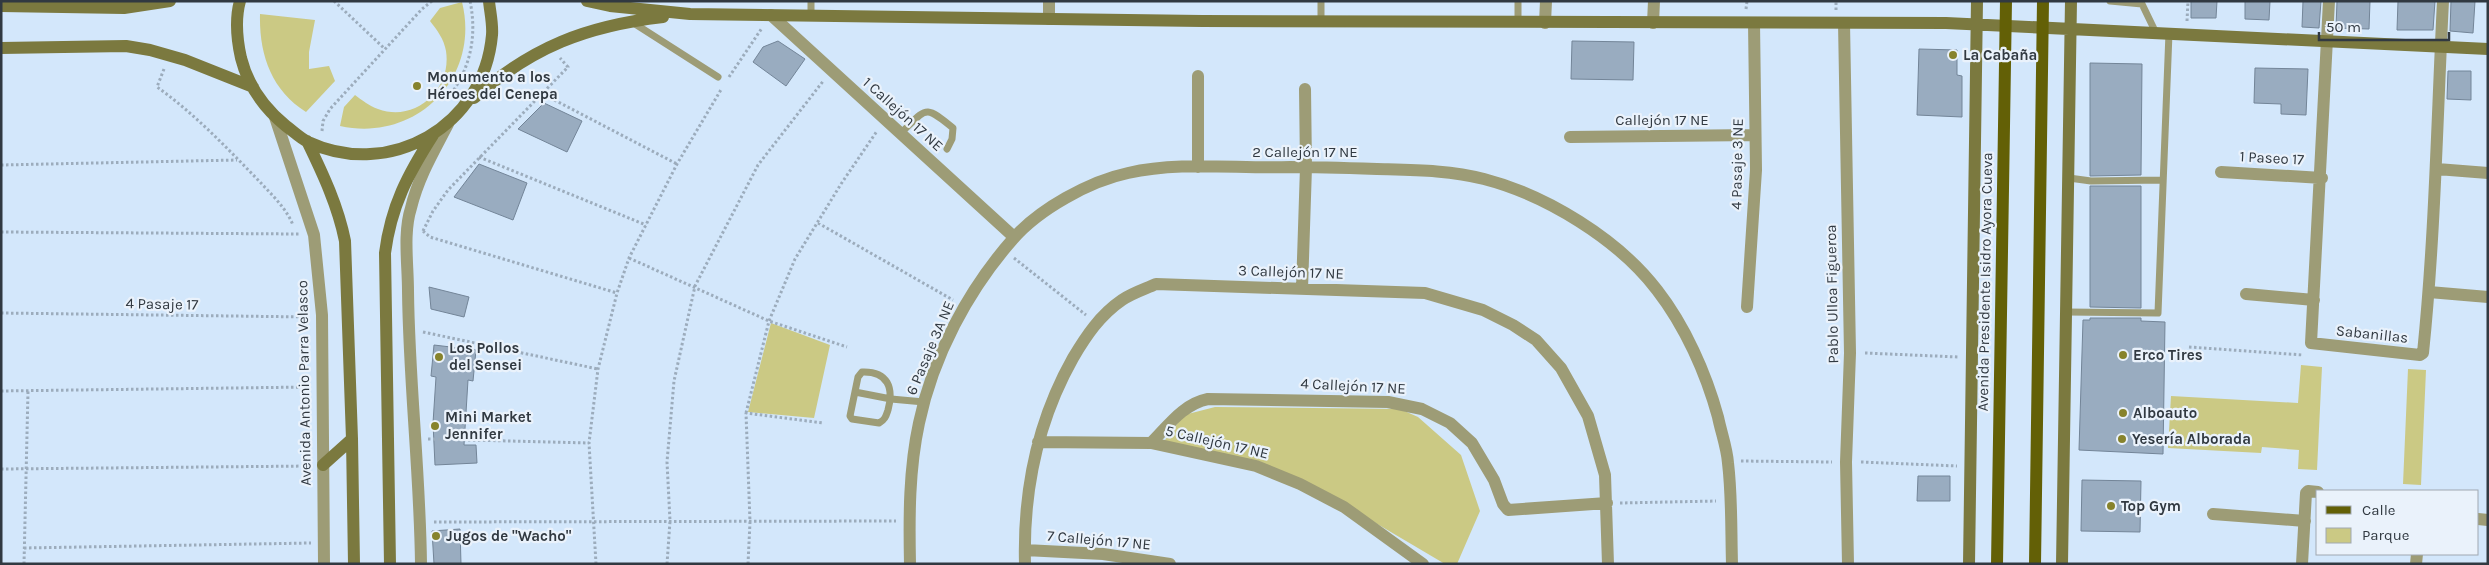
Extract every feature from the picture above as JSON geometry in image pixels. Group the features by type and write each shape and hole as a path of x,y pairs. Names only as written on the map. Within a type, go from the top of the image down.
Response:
{"main road":[{"path":"1,6 124,8 170,1"},
{"path":"240,1 237,39 244,71 260,101 275,117 307,142 348,155 393,152 433,135 504,74 549,47 590,30 629,21 690,14"},
{"path":"467,104 485,71 492,34 489,1"},
{"path":"587,1 610,6 690,14 811,14 1321,22 1977,24 2488,49"},
{"name":"Avenida Presidente Isidro Ayora Cueva","path":"1969,564 1977,1"},
{"name":"Avenida Presidente Isidro Ayora Cueva","path":"1997,564 2006,1"},
{"path":"2035,564 2043,1"},
{"path":"2062,564 2071,1"},
{"path":"1,48 126,46 170,55 253,87"},
{"path":"390,564 384,253 389,223 399,198 416,161 433,135"},
{"path":"307,142 340,217 345,241 354,564"},
{"path":"323,465 352,439"}],"street":[{"path":"1049,19 1050,1"},
{"path":"1546,1 1546,23"},
{"path":"1653,23 1654,1"},
{"path":"2312,343 2322,178 2329,1"},
{"name":"Sabanillas","path":"2312,343 2421,355 2423,353 2437,169 2443,1"},
{"name":"1 Callejón 17 NE","path":"771,15 1014,237"},
{"name":"4 Pasaje 3 NE","path":"1747,306 1756,170 1754,23"},
{"name":"Pablo Ulloa Figueroa","path":"1844,23 1850,353 1846,462 1848,564"},
{"path":"1198,76 1198,167"},
{"path":"1302,289 1306,167 1305,89"},
{"name":"Avenida Antonio Parra Velasco","path":"275,117 314,234 322,316 324,564"},
{"path":"421,564 421,523 409,329 408,230 410,209 419,183 448,124"},
{"name":"Callejón 17 NE","path":"1570,137 1755,135"},
{"name":"2 Callejón 17 NE","path":"1078,192 1125,174 1144,170 1198,167 1306,167 1461,174 1502,184 1532,196 1561,212 1603,238 1630,260 1657,289 1688,340 1714,402 1728,460 1732,564"},
{"path":"2437,169 2488,172"},
{"name":"1 Paseo 17","path":"2221,172 2322,178"},
{"name":"6 Pasaje 3A NE","path":"910,564 909,521 915,451 924,402 942,355 964,307 1014,237 1044,213 1078,192"},
{"name":"3 Callejón 17 NE","path":"1096,324 1122,300 1156,284 1425,293 1498,317 1525,333 1546,350 1572,383 1588,416 1602,461 1607,503 1608,564"},
{"path":"2429,292 2488,296"},
{"path":"2246,294 2314,300"},
{"path":"1025,564 1027,492 1046,414 1061,380 1081,344 1096,324"},
{"name":"4 Callejón 17 NE","path":"1151,443 1188,407 1208,399 1396,403 1429,412 1450,423 1466,437 1477,450 1494,480 1503,504 1508,510 1607,503"},
{"name":"5 Callejón 17 NE","path":"1038,442 1151,443 1236,460 1280,475 1344,507 1423,564"},
{"path":"2302,564 2306,493 2316,492"},
{"path":"2213,514 2305,521"},
{"name":"7 Callejón 17 NE","path":"1025,550 1103,554 1170,564"}],"lane":[{"path":"811,1 811,14"},
{"path":"1321,1 1321,22"},
{"path":"1518,1 1518,22"},
{"path":"2066,312 2158,313 2162,180 2163,33 2142,4 2110,1"},
{"path":"629,21 718,77"},
{"path":"901,133 923,112 928,110 934,112 953,128 952,139 947,149"},
{"path":"2069,178 2091,181 2162,180"},
{"path":"865,372 884,378 890,387 891,399 882,422 852,419 850,416 858,377 865,372"},
{"path":"855,392 891,399 924,402"}],"path":[{"path":"334,1 384,49"},
{"path":"322,131 324,121 330,109 422,8 432,1"},
{"path":"448,98 458,84 471,51 473,17 470,1"},
{"path":"2187,34 2188,1"},
{"path":"596,564 589,443 598,369 616,293 629,258 677,164 720,90 771,15"},
{"path":"424,230 433,211 448,190 568,67 549,47"},
{"path":"170,55 157,87 238,160 290,216 298,234"},
{"path":"667,564 670,521 667,462 674,381 696,286 758,165 831,70"},
{"path":"541,93 677,164"},
{"path":"748,564 750,522 746,413 769,321 795,259 841,184 885,120"},
{"path":"315,127 331,133"},
{"path":"479,157 646,225"},
{"path":"1,165 238,160"},
{"path":"818,223 964,307"},
{"path":"408,230 424,230 430,237 616,293"},
{"path":"1,232 314,234"},
{"path":"1004,250 1096,324"},
{"path":"629,258 696,286 769,321 847,347"},
{"name":"4 Pasaje 17","path":"1,313 303,318 322,316"},
{"path":"409,329 598,369"},
{"path":"2189,347 2307,355 2310,354 2312,343"},
{"path":"1850,353 1972,357"},
{"path":"1,391 322,388"},
{"path":"24,564 28,391"},
{"path":"746,413 823,423"},
{"path":"416,438 589,443"},
{"path":"1728,460 1970,466"},
{"path":"1,469 323,465"},
{"path":"1607,503 1730,501"},
{"path":"421,523 909,521"},
{"path":"24,548 324,542"}],"green space":[{"path":"462,2 465,30 462,56 452,79 437,99 417,114 394,124 368,129 340,126 344,107 355,95 375,108 392,112 405,111 417,107 428,100 437,90 443,78 446,65 444,43 430,21 440,8"},
{"path":"260,14 315,20 309,52 309,69 329,66 335,81 306,112 284,93 270,70 262,43"},
{"path":"771,323 830,345 814,418 748,412"},
{"path":"2301,365 2322,367 2317,470 2298,469 2299,450 2262,447 2261,453 2168,448 2171,396 2298,403"},
{"path":"2408,369 2426,370 2421,485 2403,484"},
{"path":"1215,407 1400,409 1418,417 1461,455 1480,511 1457,564 1445,564 1340,502 1259,467 1162,444 1184,415"}],"building":[{"path":"2191,1 2217,1 2216,18 2191,18"},
{"path":"2245,1 2270,1 2269,20 2245,19"},
{"path":"2303,1 2321,1 2319,28 2302,27"},
{"path":"2337,1 2370,1 2369,29 2336,28"},
{"path":"2398,1 2435,1 2433,30 2397,30"},
{"path":"2451,1 2475,1 2473,33 2450,31"},
{"path":"778,41 805,59 786,86 753,62 763,47"},
{"path":"1572,41 1634,42 1633,80 1571,79"},
{"path":"1919,49 1957,50 1957,75 1962,76 1962,117 1917,115"},
{"path":"2090,63 2142,64 2141,175 2090,176"},
{"path":"2255,68 2308,69 2306,115 2281,114 2281,104 2254,103"},
{"path":"2448,71 2471,71 2471,100 2447,99"},
{"path":"544,103 582,121 567,152 518,129"},
{"path":"479,164 527,183 513,220 454,197"},
{"path":"2090,186 2141,186 2141,308 2090,307"},
{"path":"429,287 469,297 464,317 431,309"},
{"path":"2090,318 2141,318 2141,321 2165,322 2163,454 2079,450 2083,320 2090,320"},
{"path":"434,345 476,350 473,381 468,380 464,445 476,445 477,463 435,465 433,423 436,377 431,376"},
{"path":"1918,476 1950,476 1950,501 1917,501"},
{"name":"Top Gym","path":"2082,480 2141,481 2140,532 2081,531"},
{"path":"460,529 461,564 434,564 432,531"}],"place":[{"name":"La Cabaña","path":"1953,55"},
{"name":"Monumento a los Héroes del Cenepa","path":"417,86"},
{"name":"Erco Tires","path":"2123,355"},
{"name":"Los Pollos del Sensei","path":"439,357"},
{"name":"Alboauto","path":"2123,413"},
{"name":"Mini Market Jennifer","path":"435,426"},
{"name":"Yesería Alborada","path":"2122,439"},
{"name":"Top Gym","path":"2111,506"},
{"name":"Jugos de \"Wacho\"","path":"436,536"}]}
